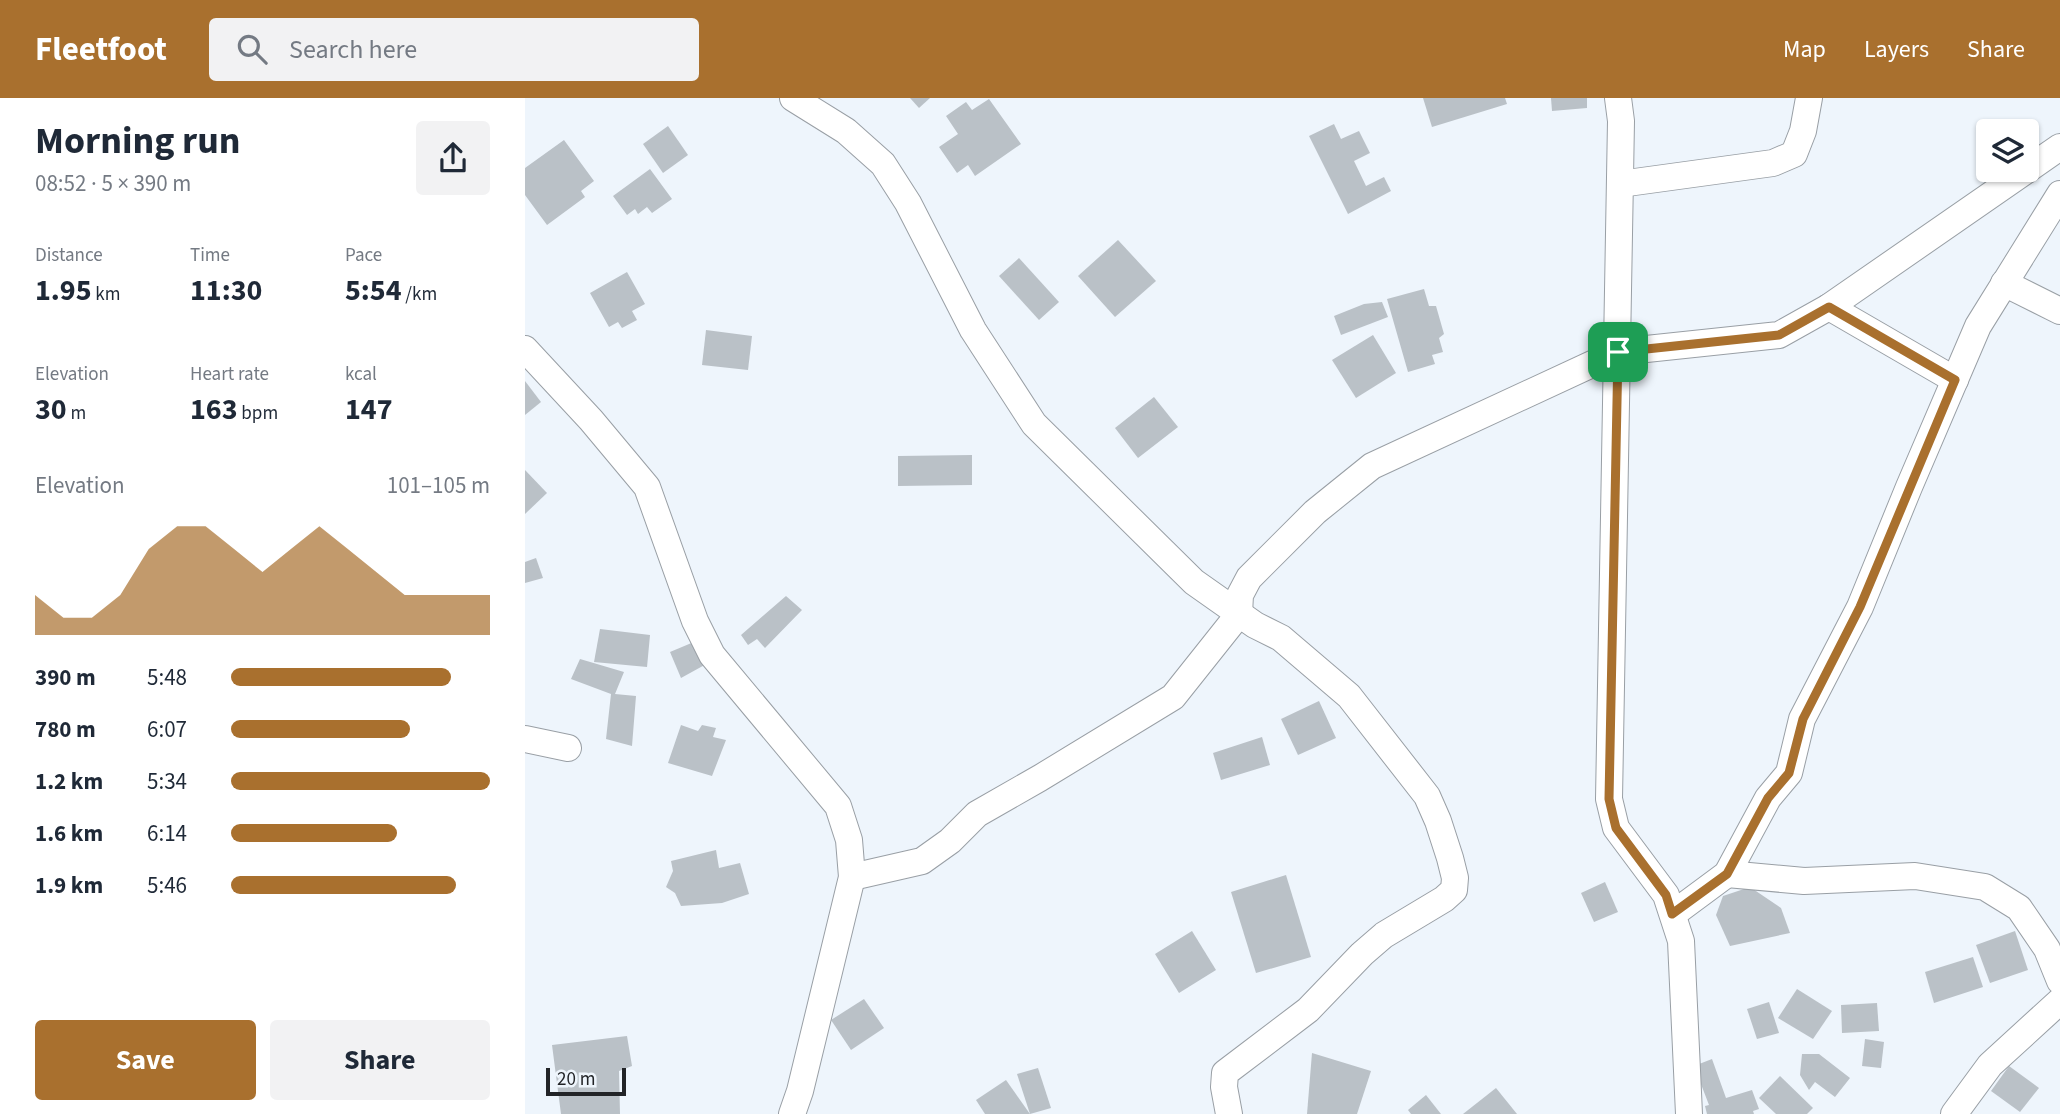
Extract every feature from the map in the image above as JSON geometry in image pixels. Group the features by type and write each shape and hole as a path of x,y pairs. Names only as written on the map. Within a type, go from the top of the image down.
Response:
{"street":[{"path":"793,98 846,131 883,164 908,203 973,330 1034,424 1194,582 1255,625 1281,638 1349,696 1427,796 1438,821 1455,878 1454,890 1444,900 1384,935 1308,1010 1225,1073 1224,1087 1229,1114"},
{"path":"1618,98 1621,121 1609,799 1616,828 1666,895 1681,941 1689,1114"},
{"path":"1620,184 1773,163 1794,154 1803,131 1809,98"},
{"path":"852,877 922,861 950,841 977,814 1173,697 1239,614 1240,595 1249,578 1315,512 1372,466 1618,352 1779,335 1829,307 2060,147"},
{"path":"1672,914 1727,874 1768,798 1789,773 1803,719 1860,607 1978,326 2060,194"},
{"path":"2004,283 2060,311"},
{"path":"1829,307 1955,380"},
{"path":"525,349 591,420 647,487 695,621 712,655 838,806 849,840 852,877 792,1114"},
{"path":"525,739 568,748"},
{"path":"1727,874 1804,881 1915,876 1985,887 2018,908 2047,949 2060,981"},
{"path":"1954,1114 1990,1065 2060,1002"}],"building":[{"path":"910,98 930,98 919,108"},
{"path":"1423,98 1505,98 1507,104 1432,127"},
{"path":"1551,98 1587,98 1587,108 1552,111"},
{"path":"989,99 1021,144 975,176 968,165 957,173 939,147 958,134 946,116 966,102 972,110"},
{"path":"1334,124 1341,139 1359,131 1370,153 1354,161 1366,186 1384,177 1391,191 1348,214 1309,136"},
{"path":"668,126 688,155 663,173 643,144"},
{"path":"564,140 594,181 581,191 585,197 547,225 525,195 525,168"},
{"path":"650,169 672,199 652,213 647,207 638,214 635,209 627,215 613,196"},
{"path":"1118,240 1156,281 1115,317 1078,276"},
{"path":"1019,258 1059,302 1039,320 999,276"},
{"path":"627,272 645,304 632,311 637,320 622,328 618,322 609,327 590,293"},
{"path":"1424,289 1429,306 1436,306 1444,334 1439,338 1443,352 1432,355 1435,364 1408,372 1387,299"},
{"path":"1382,302 1388,317 1341,335 1334,316 1364,304"},
{"path":"706,330 752,336 748,370 702,365"},
{"path":"1373,335 1396,373 1356,398 1332,360"},
{"path":"525,381 541,402 525,415"},
{"path":"1154,397 1178,427 1138,458 1115,428"},
{"path":"972,455 972,485 898,486 898,456"},
{"path":"525,470 547,493 525,514"},
{"path":"536,558 543,578 525,583 525,562"},
{"path":"786,596 802,610 765,648 757,639 748,645 741,635"},
{"path":"600,629 650,635 647,667 594,662"},
{"path":"701,639 710,662 681,678 670,652"},
{"path":"580,659 624,672 615,694 636,696 632,746 606,739 611,694 571,679"},
{"path":"1319,701 1336,738 1298,755 1281,719"},
{"path":"681,725 698,731 702,725 716,728 713,737 726,740 712,776 668,763"},
{"path":"1262,737 1270,765 1221,780 1213,753"},
{"path":"716,850 719,868 740,863 749,894 722,903 681,906 675,893 666,887 673,871 671,861"},
{"path":"1286,875 1311,957 1256,973 1231,892"},
{"path":"1605,882 1618,912 1594,922 1581,893"},
{"path":"1750,887 1781,908 1790,933 1730,946 1716,915 1723,896"},
{"path":"1192,931 1216,970 1179,993 1155,954"},
{"path":"2015,931 2028,970 1990,983 1976,945"},
{"path":"1973,957 1983,987 1934,1003 1925,972"},
{"path":"1797,989 1832,1011 1813,1039 1778,1018"},
{"path":"864,999 884,1028 851,1050 831,1020"},
{"path":"1769,1002 1779,1033 1757,1039 1747,1009"},
{"path":"1877,1003 1879,1031 1842,1033 1841,1005"},
{"path":"627,1036 632,1066 619,1071 620,1114 561,1114 552,1045"},
{"path":"1865,1039 1884,1042 1881,1068 1862,1066"},
{"path":"1312,1053 1371,1071 1357,1114 1307,1114"},
{"path":"1802,1054 1819,1054 1850,1078 1835,1097 1815,1082 1809,1090 1800,1075"},
{"path":"1712,1059 1726,1098 1752,1090 1759,1109 1753,1111 1754,1114 1707,1114 1705,1106 1709,1105 1694,1066"},
{"path":"2009,1066 2039,1088 2020,1112 1991,1091"},
{"path":"1038,1068 1051,1108 1030,1114 1017,1074"},
{"path":"1780,1076 1813,1108 1807,1114 1776,1114 1759,1098"},
{"path":"1006,1080 1030,1114 985,1114 976,1100"},
{"path":"1496,1088 1517,1114 1463,1114"},
{"path":"1426,1095 1441,1114 1411,1114 1408,1110"}],"route":[{"path":"1829,307 1955,380 1860,607 1803,719 1789,773 1768,798 1727,874 1672,914 1666,895 1616,828 1609,799 1618,352 1779,335 1829,307"}]}
